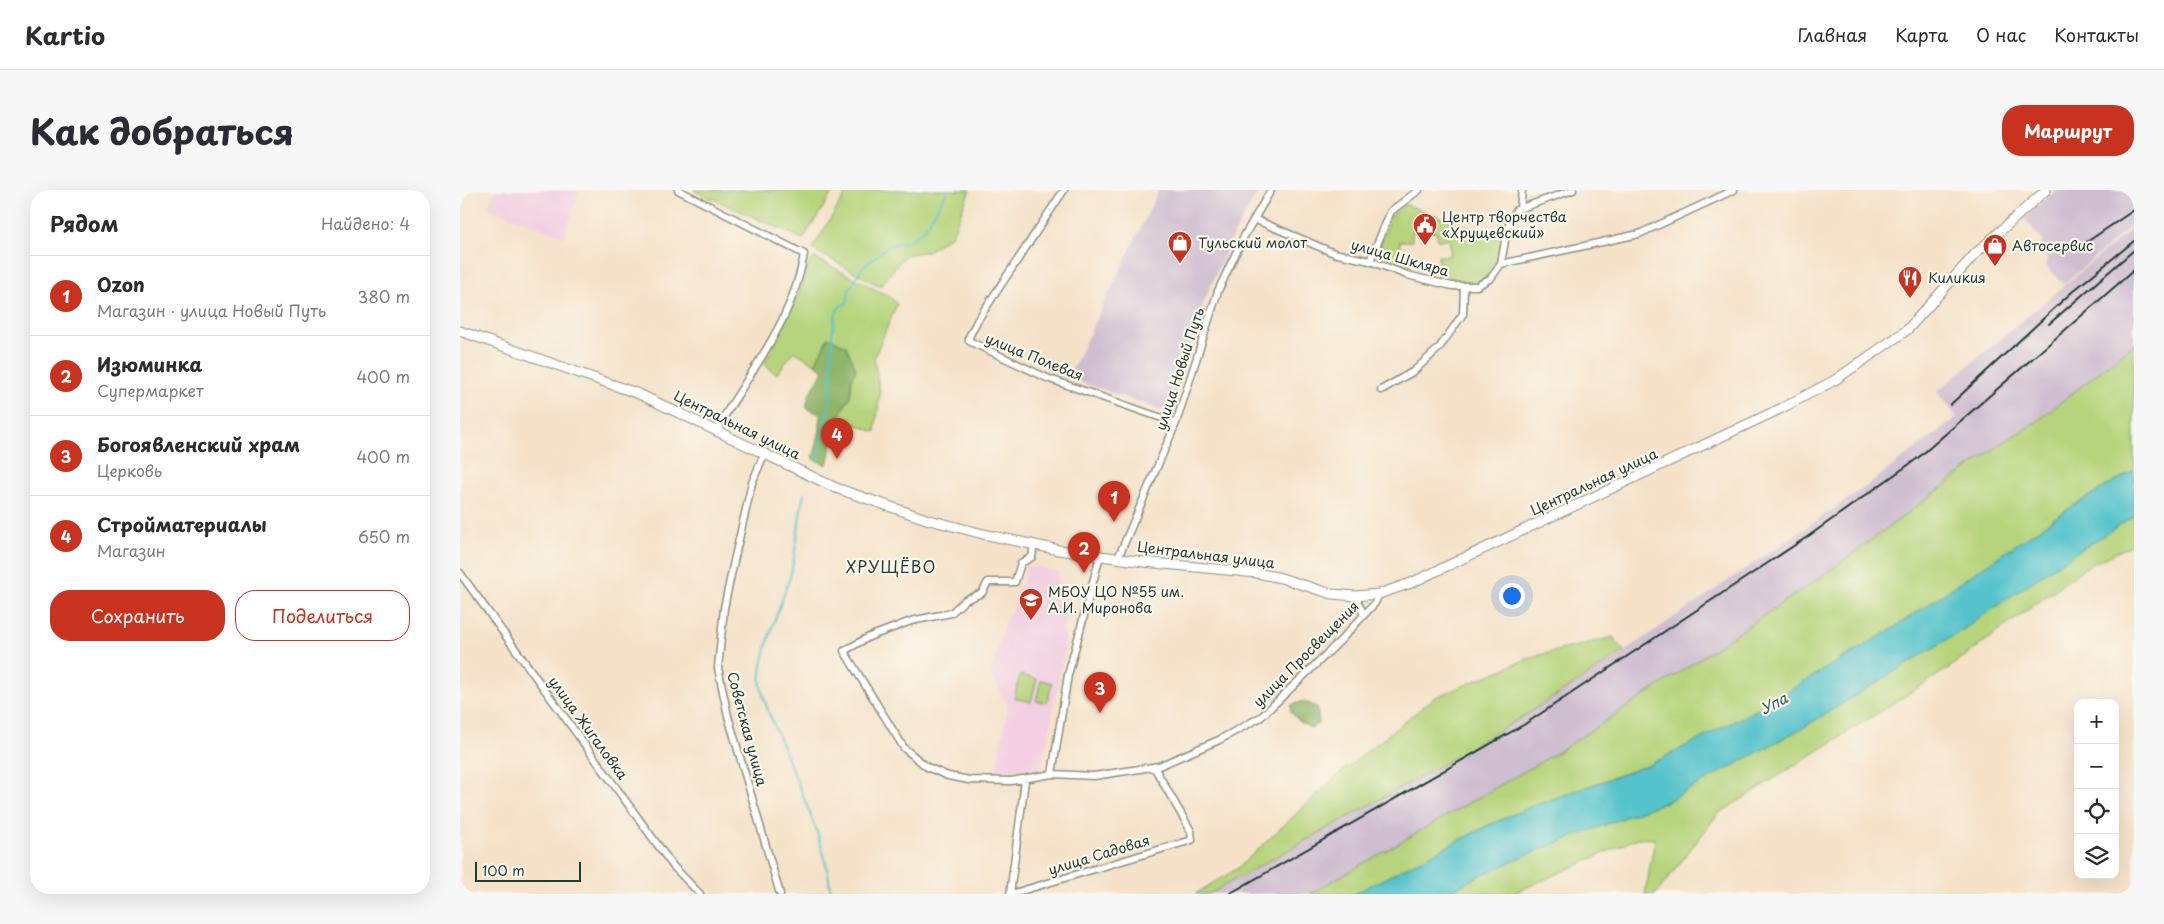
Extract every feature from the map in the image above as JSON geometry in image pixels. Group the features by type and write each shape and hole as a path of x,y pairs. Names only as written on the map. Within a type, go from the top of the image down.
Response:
{"main road":[{"name":"Центральная улица","path":"460,331 639,394 765,452 798,470 871,501 960,528 1034,545 1100,556 1257,573 1281,578 1332,594 1355,596 1379,594 1412,583 1803,398 1835,380 1907,330 1976,253 2046,190"}],"street":[{"path":"678,190 804,254 799,282 784,316 766,350 717,430"},
{"name":"улица Полевая","path":"1064,190 977,322 969,340 973,345 1047,378 1176,422"},
{"name":"улица Новый Путь","path":"1118,558 1176,422 1218,291 1254,219 1271,190"},
{"path":"1370,261 1391,211 1419,190"},
{"path":"1520,208 1522,190"},
{"path":"1573,190 1520,208 1513,215 1507,229 1502,264 1634,235 1734,190"},
{"name":"улица Шкляра","path":"1254,219 1334,253 1370,261 1407,275 1464,287 1474,287 1487,281 1502,264"},
{"path":"1381,390 1414,371 1439,348 1464,314 1464,287"},
{"name":"Советская улица","path":"765,452 752,483 734,561 724,608 718,668 728,716 780,894"},
{"name":"улица Просвещения","path":"1034,545 1032,557 1021,563 1015,582 988,582 981,594 966,600 951,613 911,621 869,637 844,651 904,748 927,767 954,778 969,780 1025,780 1052,774 1094,776 1154,767 1219,740 1264,715 1364,615 1379,594"},
{"path":"1052,774 1068,675 1100,556"},
{"name":"улица Жигаловка","path":"460,573 673,866 700,894"},
{"path":"1355,596 1364,615"},
{"name":"улица Садовая","path":"1011,894 1190,841 1193,838 1154,767"},
{"path":"1011,894 1025,780"}],"shaded area":[{"path":"495,190 579,190 564,237 488,208"},
{"path":"1159,190 1259,190 1232,237 1203,304 1171,413 1068,378"},
{"path":"2056,190 2134,190 2134,223 2064,284 2046,266 2047,258 2040,246 2043,242 2024,218"},
{"path":"2134,227 2134,344 2035,423 1999,445 1828,572 1677,674 1558,752 1412,836 1310,894 1209,894 1456,757 1578,683 1864,488 1957,417 1937,392"},
{"path":"1026,566 1059,571 1057,588 1071,590 1063,629 1066,640 1042,769 996,770 1008,706 991,674 1007,614 1011,615 1017,590 1024,581"}],"green space":[{"path":"693,190 834,190 803,239"},
{"path":"848,190 970,190 952,235 928,251 905,255 880,286 812,249"},
{"path":"1405,204 1498,238 1501,243 1497,257 1487,275 1481,280 1474,282 1439,278 1438,256 1450,256 1450,240 1437,240 1437,232 1412,232 1412,241 1400,241 1400,256 1410,256 1410,272 1378,258 1377,255 1390,217"},
{"path":"815,258 890,297 897,304 874,358 880,393 875,432 838,417 850,397 852,379 856,369 846,346 828,337 815,364 794,351 777,374 764,365 803,284 810,261"},
{"path":"828,337 846,346 856,369 852,379 850,397 838,417 827,465 813,459 820,430 820,414 806,408 809,395 824,370 815,364"},
{"path":"2134,344 2134,470 2074,505 1892,629 1756,710 1649,765 1530,807 1489,825 1354,894 1310,894 1558,752 1677,674 1828,572 1999,445 2035,423"},
{"path":"2134,516 2134,544 2086,567 1946,670 1718,814 1656,894 1645,894 1655,839 1638,838 1512,894 1445,894 1479,876 1541,849 1668,801 1804,727 1961,631 2055,566"},
{"path":"1613,637 1624,651 1523,716 1419,777 1209,894 1195,894 1238,868 1338,775 1434,698 1532,657"},
{"path":"1020,675 1037,679 1031,702 1014,698"},
{"path":"1041,680 1052,683 1047,703 1036,701"},
{"path":"1303,701 1317,707 1319,723 1311,728 1300,722 1291,712 1291,705"}],"water":[{"name":"Упа","path":"2134,470 2134,516 2055,566 1961,631 1804,727 1668,801 1541,849 1479,876 1445,894 1354,894 1489,825 1530,807 1649,765 1756,710 1892,629 2074,505"}],"waterway":[{"path":"818,459 830,400 832,335 836,313 840,306 847,303 849,290 862,268 888,246 910,240 925,229 948,190"},
{"path":"804,494 791,573 763,661 761,686 769,713 818,834 824,854 831,894"}],"railway":[{"path":"2075,250 2134,210"},
{"path":"1950,405 2072,292 2134,241"},
{"path":"2049,324 2134,250"},
{"path":"1229,894 1525,724 1810,535 1918,458 2134,270"}],"place":[{"name":"Центр творчества «Хрущевский»","path":"1425,246"},
{"name":"Тульский молот","path":"1180,264"},
{"name":"Автосервис","path":"1995,267"},
{"name":"Киликия","path":"1910,299"},
{"name":"Стройматериалы","path":"837,459"},
{"name":"Ozon","path":"1114,522"},
{"name":"Изюминка","path":"1084,573"},
{"name":"МБОУ ЦО №55 им. А.И. Миронова","path":"1031,621"},
{"name":"Богоявленский храм","path":"1100,713"}],"district":[{"name":"ХРУЩЁВО","path":"891,567"}]}
